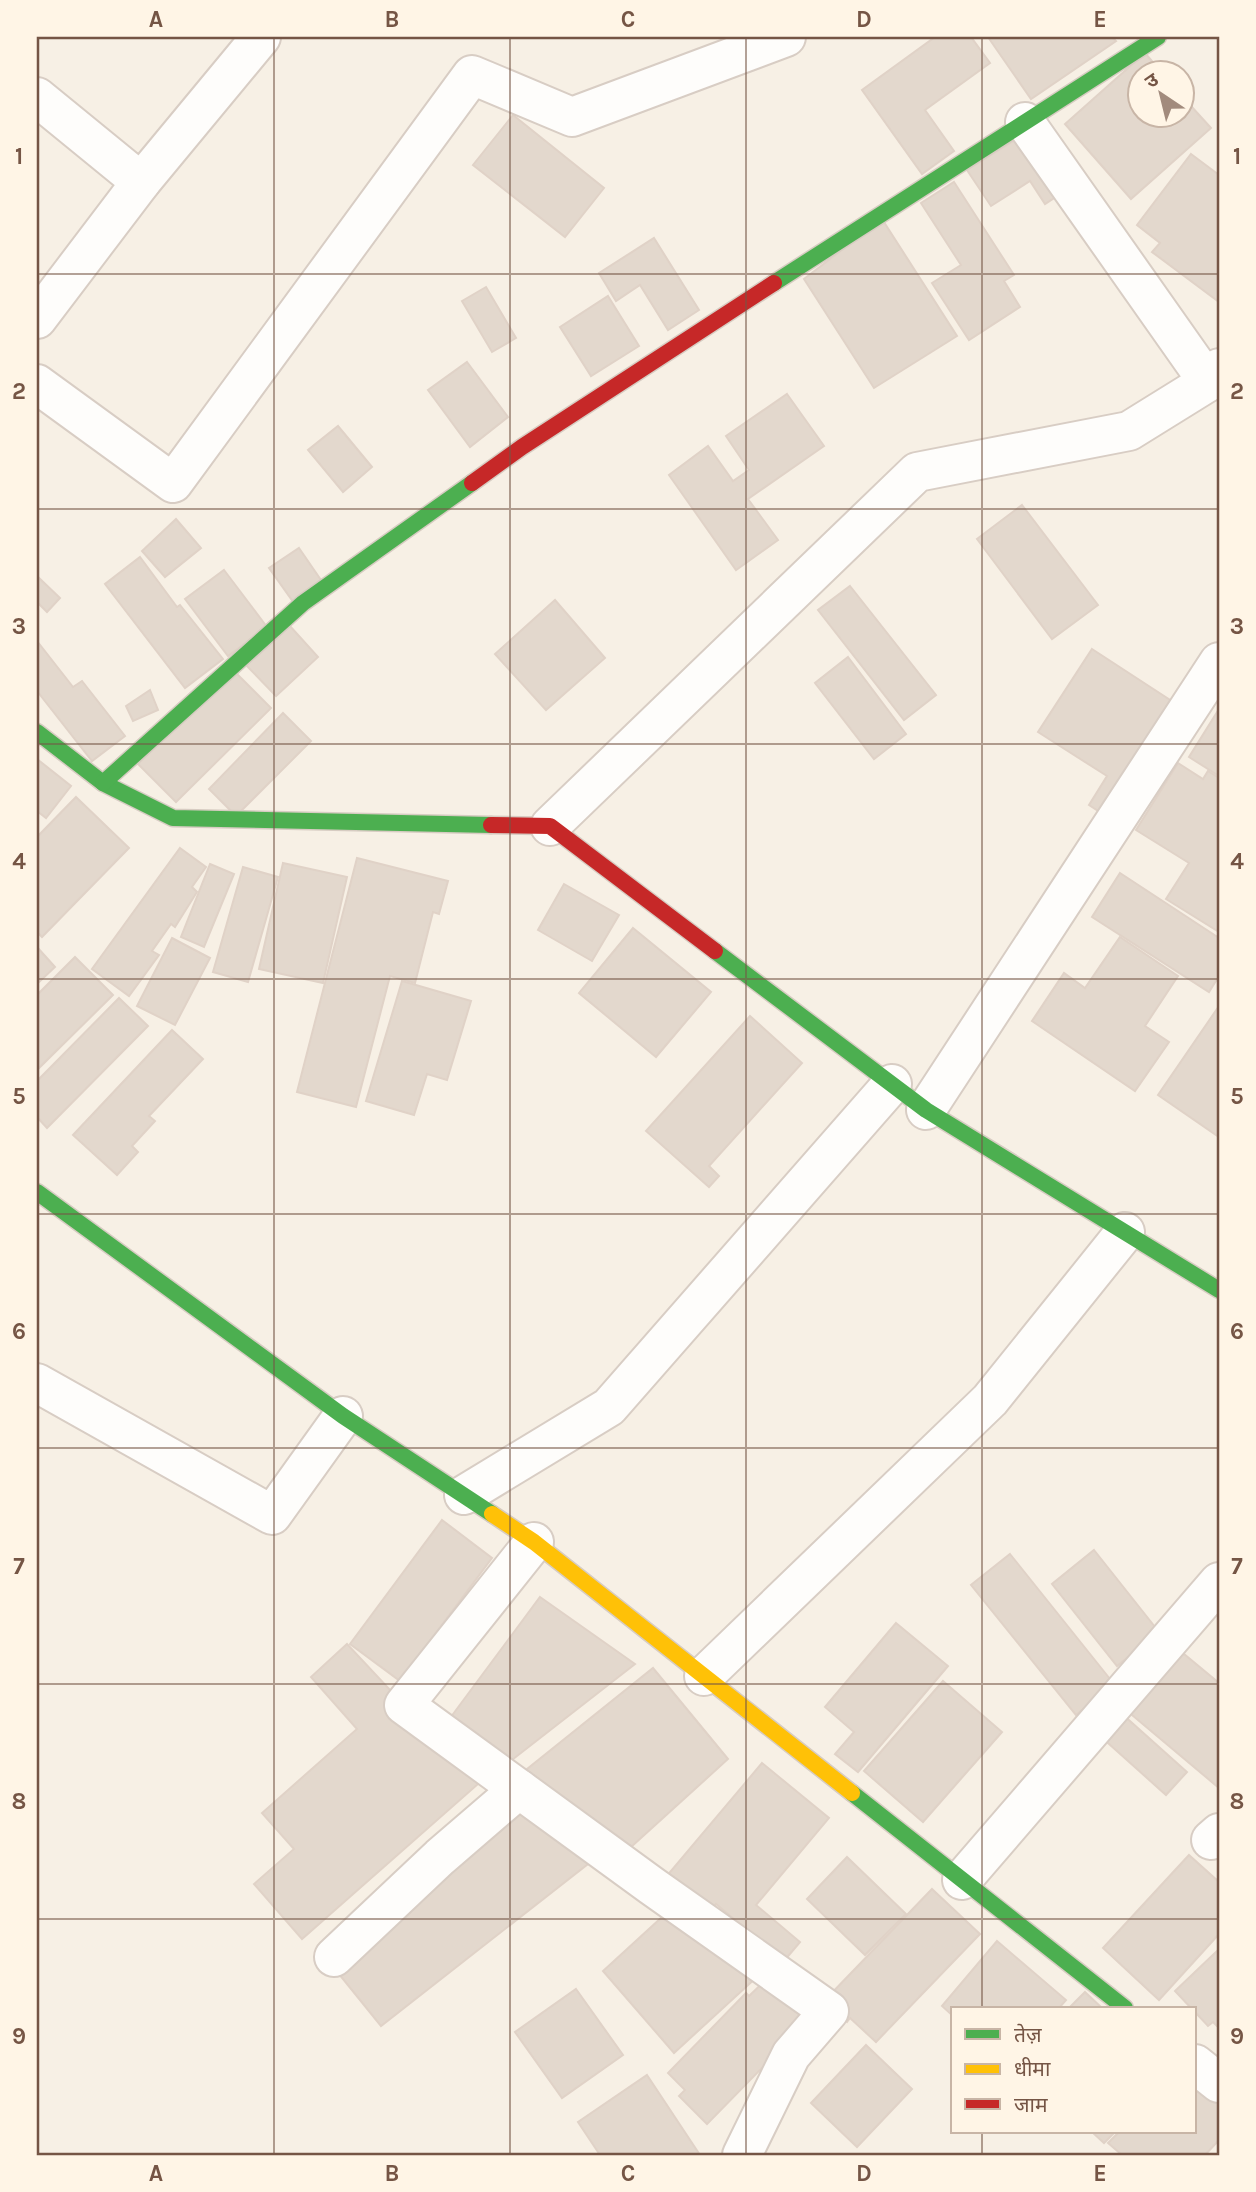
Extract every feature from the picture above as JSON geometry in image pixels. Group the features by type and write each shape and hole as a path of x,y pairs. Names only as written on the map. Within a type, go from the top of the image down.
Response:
{"street":[{"path":"37,319 141,182 261,37"},
{"path":"37,384 173,483 472,75 572,117 786,37"},
{"path":"103,783 303,603 522,447 1158,37"},
{"path":"37,97 141,182"},
{"path":"550,826 917,472 1129,431 1214,375 1025,122"},
{"path":"926,1110 1219,662"},
{"path":"37,732 103,783 173,818 550,826 926,1110 1219,1290"},
{"path":"464,1495 609,1407 892,1084"},
{"path":"37,1192 343,1416 534,1542 1124,2007"},
{"path":"704,1676 990,1400 1125,1232"},
{"path":"37,1383 272,1515 343,1416"},
{"path":"534,1542 404,1705 829,2011 791,2055 742,2155"},
{"path":"962,1880 1219,1583"},
{"path":"334,1957 440,1857 519,1789"},
{"path":"1196,2065 1219,2083"}],"building":[{"path":"935,37 971,37 990,63 925,110 954,151 922,174 862,90"},
{"path":"988,37 1112,37 1116,41 1031,99"},
{"path":"1145,53 1151,60 1137,60"},
{"path":"1126,70 1126,130 1196,130 1196,111 1211,128 1131,199 1065,124"},
{"path":"513,115 604,188 565,237 473,165"},
{"path":"1034,128 1071,187 1045,204 1030,181 991,206 967,170"},
{"path":"1191,154 1219,175 1219,302 1152,252 1160,243 1137,225"},
{"path":"954,182 1014,275 1004,281 1020,307 969,340 932,283 961,265 921,203"},
{"path":"882,219 957,336 874,388 804,279"},
{"path":"654,238 699,310 668,330 640,285 616,301 599,273"},
{"path":"486,287 516,338 492,352 462,301"},
{"path":"608,296 639,346 591,376 560,327"},
{"path":"467,362 508,417 470,447 428,390"},
{"path":"787,394 824,446 748,499 778,540 736,570 669,475 708,446 733,481 749,470 726,436"},
{"path":"338,426 372,467 343,492 308,450"},
{"path":"1022,505 1098,605 1052,639 977,539"},
{"path":"176,519 201,548 165,577 142,551"},
{"path":"299,548 323,583 294,603 269,568"},
{"path":"140,557 177,607 180,605 223,659 185,688 105,584"},
{"path":"224,570 267,627 228,656 185,599"},
{"path":"37,576 60,598 47,612 37,602"},
{"path":"850,586 936,695 904,720 818,610"},
{"path":"555,600 605,658 546,710 495,654"},
{"path":"289,625 318,657 276,696 246,665"},
{"path":"37,641 73,687 82,681 125,736 92,761 37,691"},
{"path":"1092,649 1184,709 1112,820 1089,805 1107,776 1038,732"},
{"path":"848,657 906,734 874,759 815,683"},
{"path":"233,670 271,708 176,802 138,764"},
{"path":"150,690 158,710 133,721 126,706"},
{"path":"1219,709 1219,776 1189,757"},
{"path":"283,713 311,741 236,816 209,789"},
{"path":"37,759 71,786 46,818 37,811"},
{"path":"1178,763 1203,779 1208,771 1219,778 1219,932 1166,899 1189,863 1136,830"},
{"path":"76,797 129,848 42,937 37,932 37,837"},
{"path":"180,848 206,867 192,887 197,892 175,927 171,924 152,951 159,955 129,996 92,969"},
{"path":"357,858 448,881 439,914 433,912 415,983 390,976 356,1107 297,1092"},
{"path":"283,863 347,877 323,983 259,969"},
{"path":"210,864 234,874 204,947 181,937"},
{"path":"243,867 278,877 248,982 213,972"},
{"path":"1120,873 1219,938 1219,976 1209,992 1092,917"},
{"path":"564,884 619,915 592,961 538,930"},
{"path":"633,928 711,992 656,1057 579,993"},
{"path":"1120,937 1178,976 1145,1026 1169,1042 1135,1091 1032,1021 1064,973 1085,988"},
{"path":"172,938 210,958 175,1025 137,1006"},
{"path":"37,947 55,967 37,984"},
{"path":"75,957 113,995 37,1070 37,995"},
{"path":"402,981 471,1001 447,1080 427,1074 414,1115 366,1101"},
{"path":"119,998 148,1026 47,1128 37,1117 37,1081"},
{"path":"1219,1006 1219,1137 1158,1095"},
{"path":"750,1016 802,1063 709,1166 719,1176 709,1187 646,1131"},
{"path":"172,1030 203,1059 149,1116 155,1121 132,1146 138,1152 117,1175 73,1135"},
{"path":"442,1520 492,1558 400,1681 350,1644"},
{"path":"1094,1550 1159,1632 1117,1666 1052,1584"},
{"path":"1010,1554 1114,1684 1076,1715 971,1585"},
{"path":"540,1597 635,1664 499,1770 442,1729"},
{"path":"896,1623 948,1666 858,1772 835,1754 854,1732 825,1707"},
{"path":"347,1644 478,1784 302,1939 254,1884 294,1849 262,1813 357,1729 311,1677"},
{"path":"1172,1644 1219,1683 1219,1788 1120,1705"},
{"path":"653,1668 728,1759 619,1858 522,1773"},
{"path":"943,1681 1002,1732 923,1822 864,1771"},
{"path":"1111,1704 1187,1772 1166,1795 1090,1727"},
{"path":"762,1763 829,1818 756,1905 800,1942 784,1961 716,1904 709,1913 666,1877"},
{"path":"520,1777 588,1864 381,2026 326,1958"},
{"path":"1189,1855 1219,1882 1219,1934 1159,2000 1103,1948"},
{"path":"847,1857 906,1914 865,1955 807,1899"},
{"path":"932,1889 980,1934 876,2042 850,2018 847,2022 825,2000"},
{"path":"685,1896 758,1976 674,2053 603,1971"},
{"path":"997,1941 1066,2000 1060,2007 951,2007 951,2014 942,2006"},
{"path":"1219,1949 1219,2028 1213,2022 1208,2026 1196,2013 1196,2007 1190,2007 1175,1991"},
{"path":"770,1976 812,2017 707,2124 679,2096 685,2090 668,2073 746,1993 749,1996"},
{"path":"576,1989 623,2055 562,2098 515,2032"},
{"path":"1085,1992 1101,2007 1070,2007"},
{"path":"866,2045 912,2089 857,2147 811,2103"},
{"path":"647,2075 700,2155 600,2155 578,2122"},
{"path":"1196,2080 1219,2102 1219,2140 1205,2155 1122,2155 1108,2143 1119,2132 1196,2132"},
{"path":"1092,2132 1115,2132 1104,2143"}],"traffic: fast":[{"path":"774,283 1158,37"},
{"path":"103,783 303,603 472,483"},
{"path":"37,732 103,783 173,818 491,825"},
{"path":"715,951 926,1110 1219,1290"},
{"path":"37,1192 343,1416 492,1514"},
{"path":"852,1793 1124,2007"}],"traffic: slow":[{"path":"492,1514 534,1542 852,1793"}],"traffic: jam":[{"path":"472,483 522,447 774,283"},
{"path":"491,825 550,826 715,951"}]}
